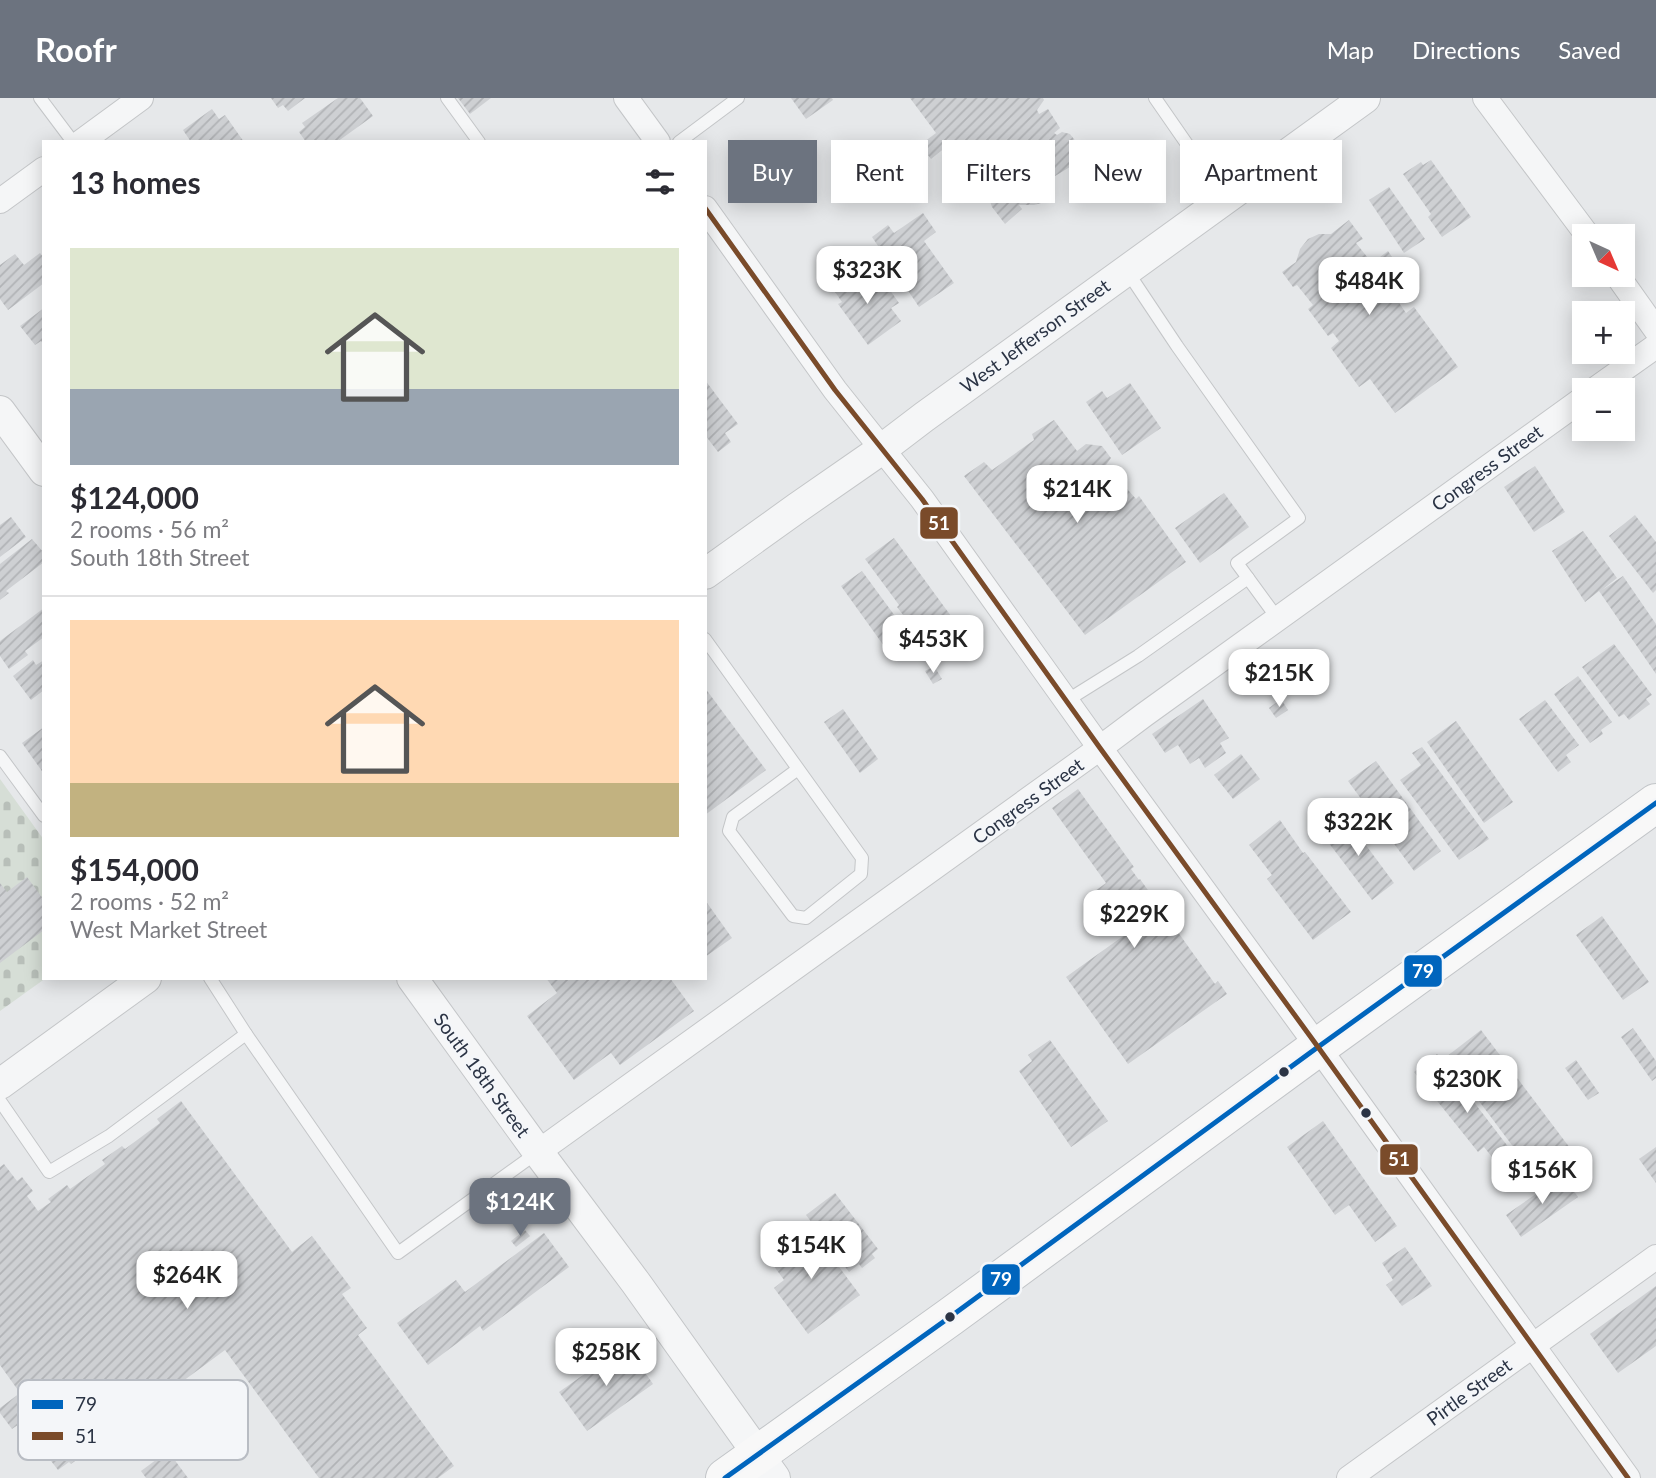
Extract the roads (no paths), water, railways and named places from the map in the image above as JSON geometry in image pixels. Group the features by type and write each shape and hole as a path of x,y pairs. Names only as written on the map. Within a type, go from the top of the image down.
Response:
{"main road":[{"path":"725,1478 766,1466 950,1317 1318,1046 1656,803"}],"street":[{"path":"84,140 141,98"},
{"path":"626,98 657,140"},
{"name":"West Jefferson Street","path":"1307,140 1365,98"},
{"path":"1485,98 1579,224"},
{"path":"0,201 42,170"},
{"name":"West Jefferson Street","path":"707,573 1220,203"},
{"path":"707,211 835,390 922,499 1628,1478"},
{"path":"1626,287 1656,330"},
{"path":"1611,378 1656,346"},
{"name":"Congress Street","path":"538,1152 1572,407"},
{"path":"0,411 42,468"},
{"path":"0,1084 143,980"},
{"name":"South 18th Street","path":"413,980 636,1283 766,1466"},
{"name":"Pirtle Street","path":"1349,1478 1656,1257"}],"lane":[{"path":"40,98 72,140"},
{"path":"447,98 478,140"},
{"path":"682,140 738,98"},
{"path":"1155,98 1185,140"},
{"path":"1127,270 1177,346 1299,518 1237,563 1278,618"},
{"path":"1066,701 1138,656 1248,578"},
{"path":"707,642 799,769 862,858 862,874 806,918 793,916 729,831 733,817 799,769"},
{"path":"0,756 42,813"},
{"path":"211,980 398,1253 538,1152"},
{"path":"0,1101 49,1172 108,1136 246,1034"}]}
